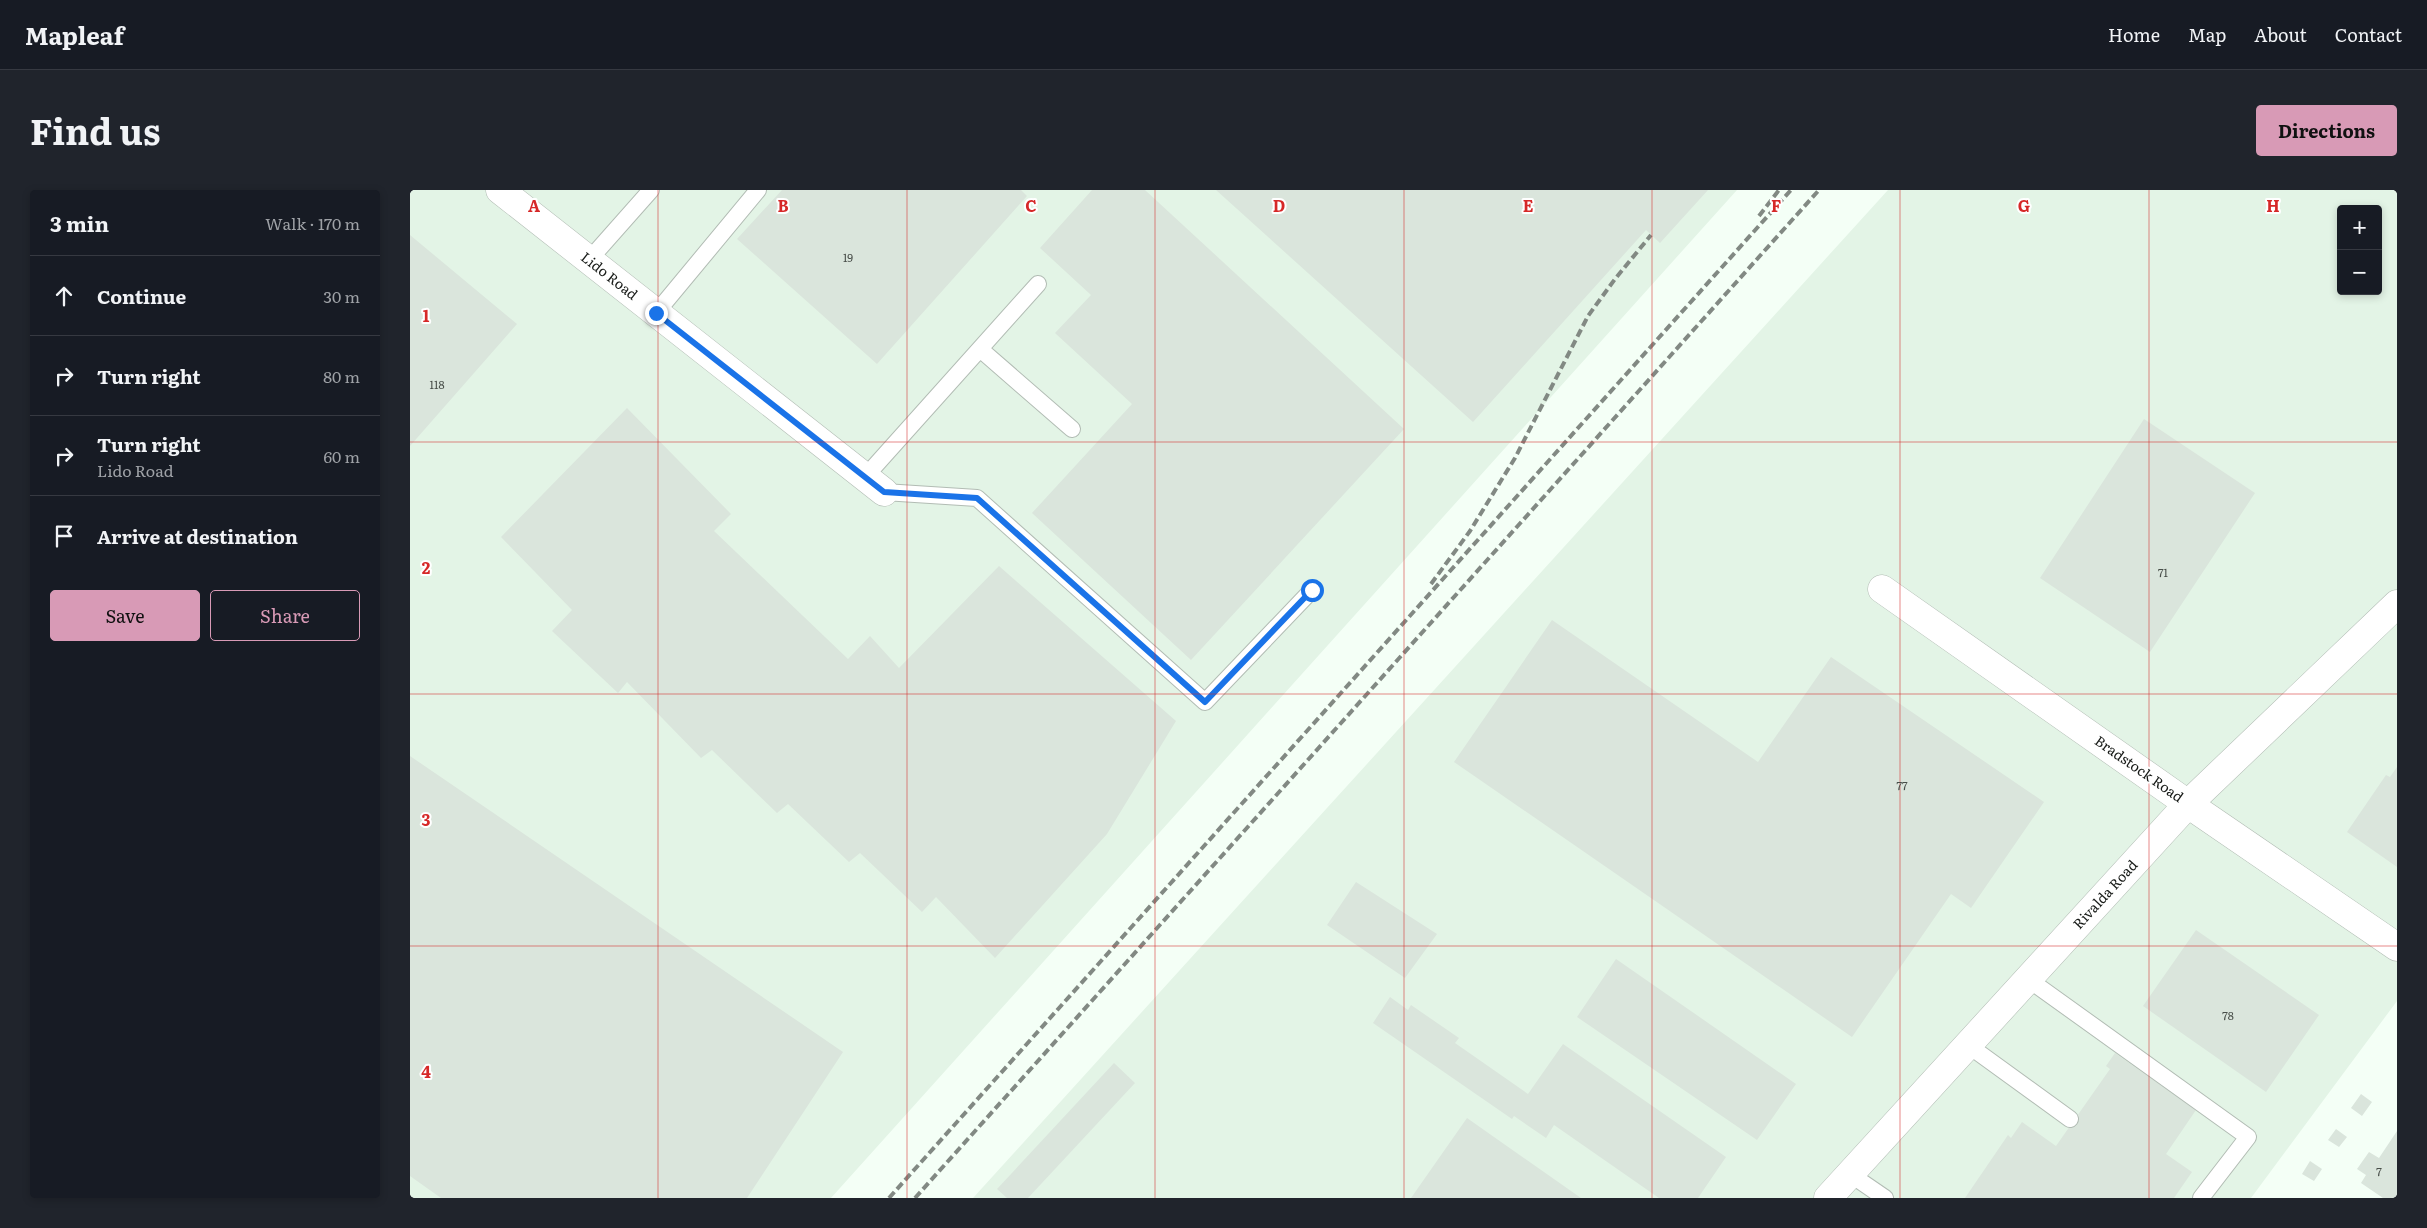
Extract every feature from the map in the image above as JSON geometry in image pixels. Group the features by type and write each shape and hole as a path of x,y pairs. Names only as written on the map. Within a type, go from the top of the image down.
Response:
{"street":[{"name":"Lido Road","path":"500,190 874,485"},
{"name":"Bradstock Road","path":"1882,589 2188,804 2397,946"},
{"name":"Rivalda Road","path":"1828,1198 2188,804 2397,604"}],"lane":[{"path":"589,260 651,190"},
{"path":"656,313 758,190"},
{"path":"874,485 980,349 1038,284"},
{"path":"980,349 1072,429"},
{"path":"874,485 977,498 1205,702 1312,590"},
{"path":"2028,979 2248,1137 2201,1198"},
{"path":"1968,1045 2070,1119"},
{"path":"1850,1174 1885,1198"}],"shaded area":[{"path":"410,190 1737,190 831,1198 410,1198"},
{"path":"1888,190 2397,190 2397,1001 2251,1198 973,1198"}],"building":[{"path":"782,190 1021,190 1027,196 877,364 737,239"},
{"path":"1092,190 1145,190 1404,429 1191,660 1032,513 1132,404 1055,333 1091,295 1040,248"},
{"path":"1216,190 1708,190 1660,243 1646,230 1473,422"},
{"path":"410,235 517,324 410,446"},
{"path":"627,408 731,514 714,531 848,659 870,636 899,668 999,566 1176,721 1107,834 995,958 936,897 922,912 860,853 849,862 788,804 777,813 712,750 701,758 627,682 618,693 552,631 572,610 501,537"},
{"path":"2144,419 2255,493 2150,652 2040,578"},
{"path":"1552,620 1758,762 1831,657 2044,802 1971,908 1951,894 1852,1037 1454,762"},
{"path":"410,756 843,1052 747,1198 441,1198 410,1176"},
{"path":"2397,767 2397,867 2347,832 2386,775 2390,777"},
{"path":"1356,882 1437,934 1405,978 1327,925"},
{"path":"2196,930 2319,1015 2266,1092 2143,1006"},
{"path":"1616,959 1796,1084 1757,1140 1577,1017"},
{"path":"1390,997 1408,1010 1411,1005 1459,1038 1455,1043 1528,1094 1563,1044 1726,1157 1698,1198 1659,1198 1554,1125 1546,1138 1514,1116 1512,1119 1373,1023"},
{"path":"2115,1053 2196,1110 2166,1154 2192,1172 2174,1198 1965,1198 2008,1135 2011,1138 2022,1122 2056,1146 2110,1069 2106,1066"},
{"path":"1114,1063 1135,1083 1028,1198 1007,1198 997,1189"},
{"path":"2361,1094 2372,1102 2362,1116 2351,1108"},
{"path":"1467,1118 1581,1198 1411,1198"},
{"path":"2336,1129 2347,1137 2339,1147 2328,1140"},
{"path":"2397,1131 2397,1198 2383,1198 2361,1183 2366,1175 2357,1169 2369,1152 2379,1158"},
{"path":"2310,1161 2322,1169 2314,1181 2302,1174"}],"railway":[{"path":"1759,216 1779,190"},
{"path":"889,1198 1791,190"},
{"path":"915,1198 1819,190"},
{"path":"1431,584 1470,531 1515,458 1588,316 1651,235"}],"route":[{"path":"656,313 884,492 977,498 1205,702 1312,590"}]}
